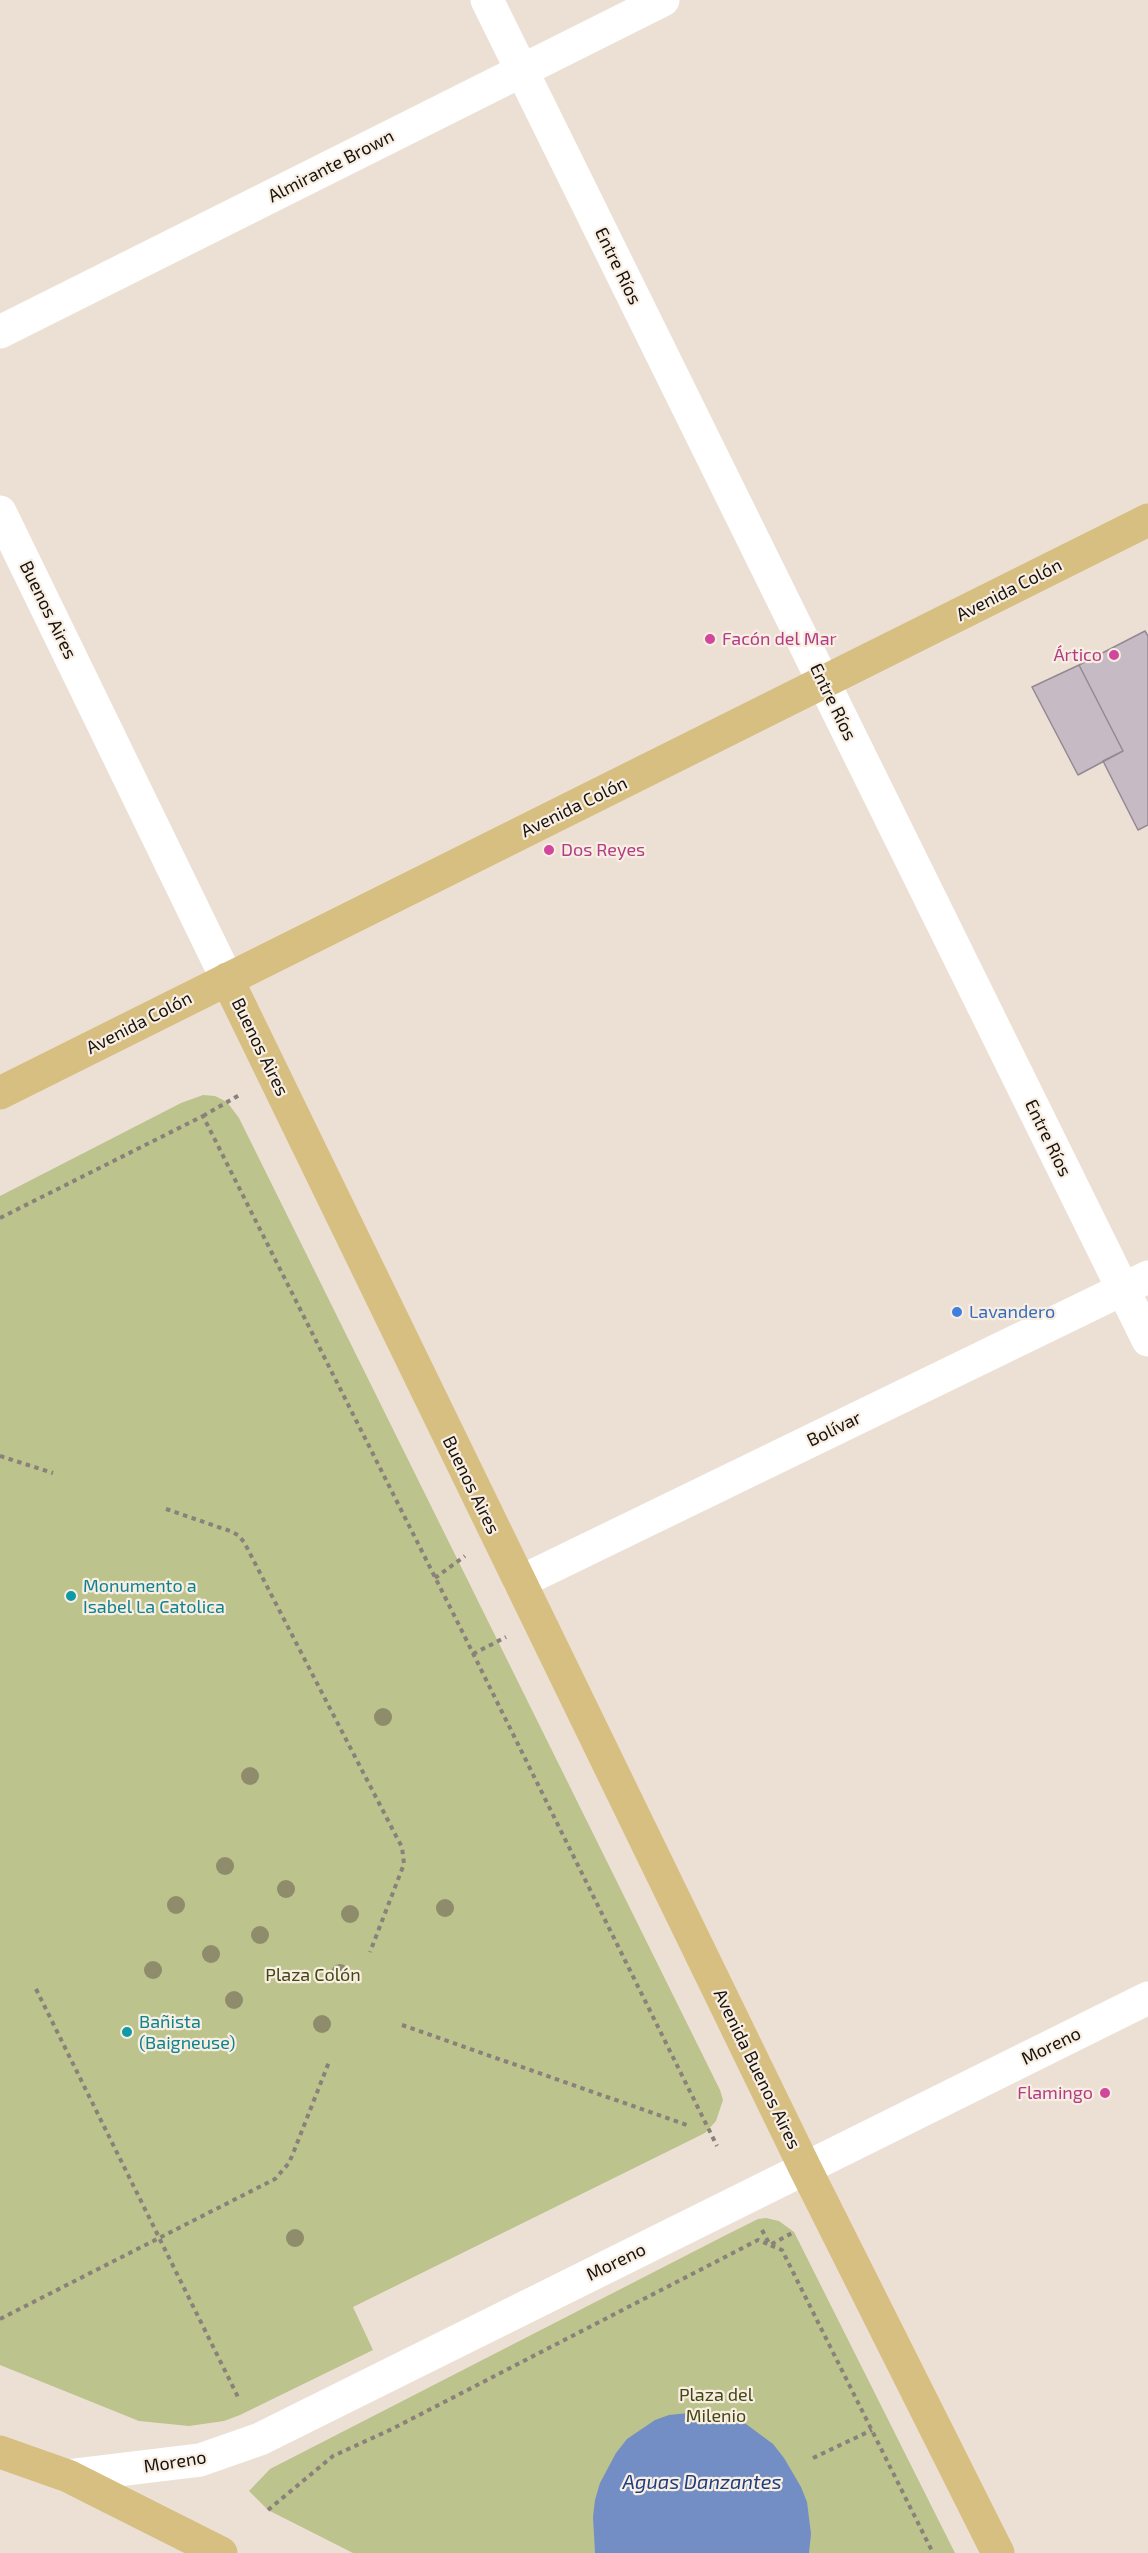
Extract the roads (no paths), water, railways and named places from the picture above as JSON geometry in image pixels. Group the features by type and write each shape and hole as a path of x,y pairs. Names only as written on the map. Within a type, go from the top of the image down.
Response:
{"main road":[{"name":"Avenida Colón","path":"0,1093 1148,520"},
{"name":"Buenos Aires","path":"227,979 520,1582"},
{"name":"Avenida Buenos Aires","path":"520,1582 805,2168 998,2553"},
{"path":"0,2452 68,2476 221,2553"}],"street":[{"name":"Entre Ríos","path":"487,0 823,682 1136,1283 1148,1340"},
{"name":"Almirante Brown","path":"0,332 663,0"},
{"name":"Buenos Aires","path":"0,512 227,979"},
{"name":"Bolívar","path":"520,1582 1136,1283"},
{"name":"Moreno","path":"68,2476 200,2460 260,2439 1148,1998"}],"water":[{"name":"Aguas Danzantes","path":"699,2412 731,2417 746,2424 773,2444 784,2458 807,2502 811,2534 809,2553 595,2553 593,2517 595,2500 600,2483 616,2453 627,2439 655,2420 669,2415"}],"place":[{"name":"Facón del Mar","path":"710,639"},
{"name":"Ártico","path":"1114,655"},
{"name":"Dos Reyes","path":"549,850"},
{"name":"Lavandero","path":"957,1312"},
{"name":"Monumento a Isabel La Catolica","path":"71,1596"},
{"name":"Bañista (Baigneuse)","path":"127,2032"},
{"name":"Flamingo","path":"1105,2093"}],"park label":[{"name":"Plaza Colón","path":"313,1975"},
{"name":"Plaza del Milenio","path":"716,2405"}]}
